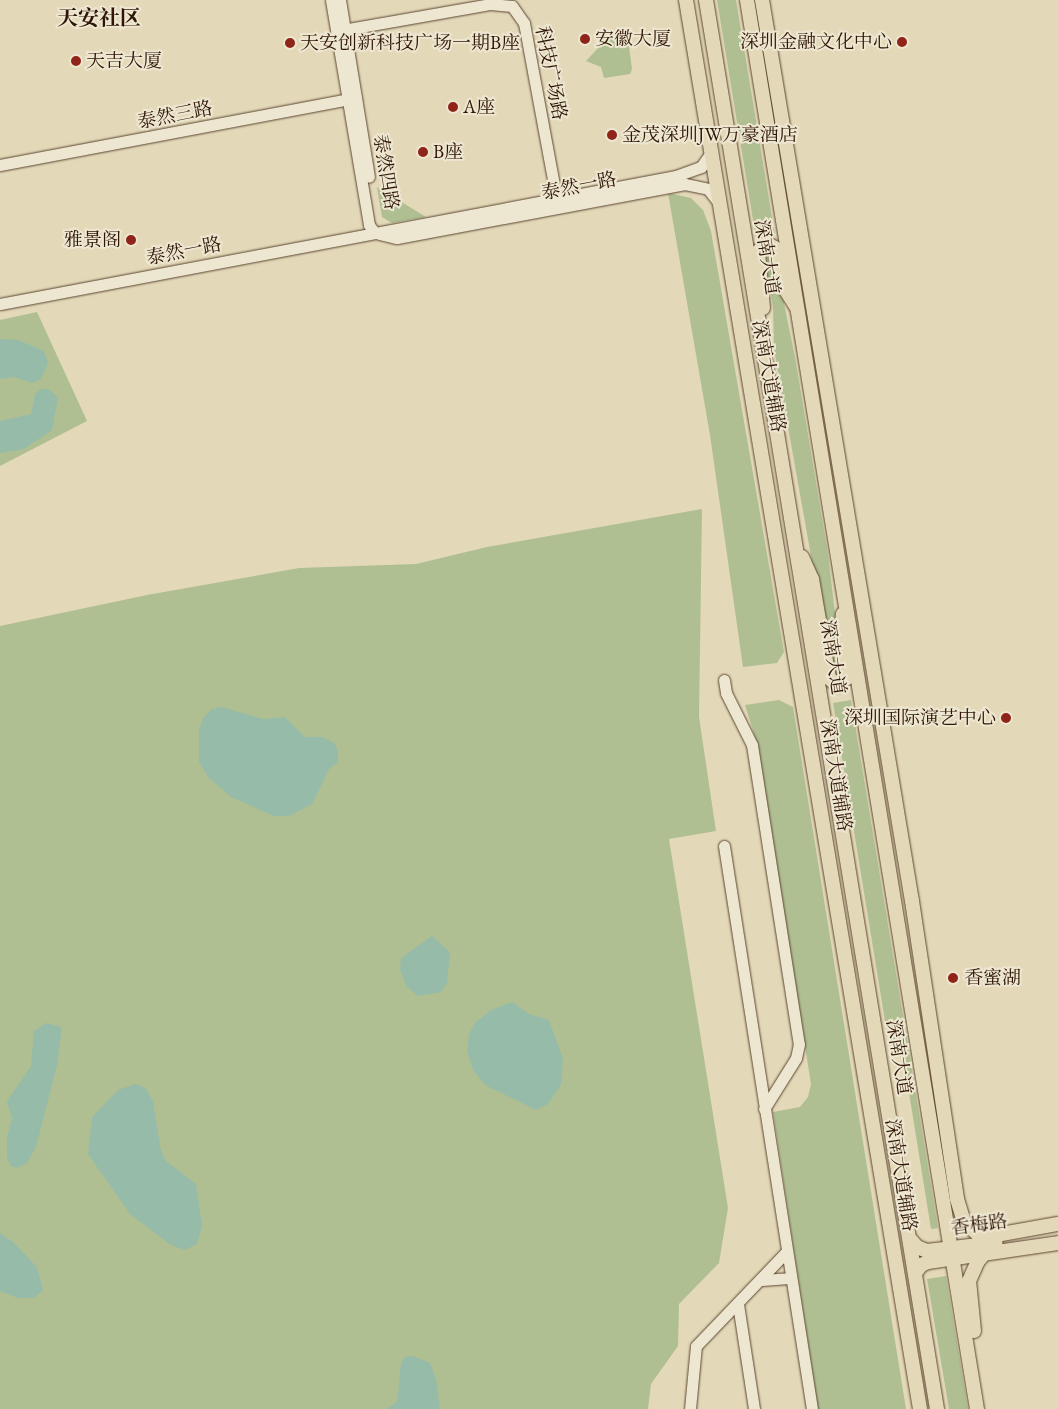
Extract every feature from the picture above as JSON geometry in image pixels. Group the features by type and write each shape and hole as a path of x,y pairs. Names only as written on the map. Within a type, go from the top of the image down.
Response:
{"main road":[{"name":"深南大道辅路","path":"686,0 792,620 920,1409"},
{"name":"深南大道","path":"706,0 937,1409"},
{"name":"深南大道","path":"747,0 977,1404"},
{"path":"762,0 912,901 953,1175 962,1216 968,1227 979,1234 996,1235 1058,1224"},
{"path":"780,112 782,209"},
{"path":"761,335 764,295 758,252 764,244 775,248 782,284 799,316"},
{"path":"739,309 768,375"},
{"path":"792,620 796,546"},
{"path":"796,546 812,579 829,678 837,685 847,678 842,638 844,589"},
{"path":"840,564 865,614"},
{"path":"807,716 831,760"},
{"path":"905,961 912,901"},
{"path":"923,1073 944,1119"},
{"path":"948,1226 952,1215 953,1175"},
{"name":"香梅路","path":"915,1273 924,1263 952,1253 993,1243 1058,1233"},
{"name":"香梅路","path":"910,1239 921,1250 983,1254 1058,1243"},
{"path":"977,1404 978,1362 969,1281 983,1254 993,1243"}],"street":[{"name":"泰然四路","path":"331,0 341,34 376,224 375,233"},
{"name":"泰然四路","path":"340,0 341,34"},
{"name":"科技广场路","path":"341,34 496,10 508,11 518,25 554,204"},
{"name":"泰然三路","path":"0,158 351,96"},
{"name":"泰然三路","path":"0,165 351,96"},
{"name":"泰然一路","path":"0,304 375,233 397,238 692,172 706,163 712,150"},
{"name":"泰然一路","path":"554,204 691,184 708,189 721,207"},
{"path":"724,680 726,693 752,745 799,1044 796,1058 764,1109"},
{"path":"724,846 789,1278 812,1409"},
{"path":"690,1409 696,1346 762,1280 786,1252"},
{"path":"762,1280 789,1278"},
{"path":"738,1304 754,1409"}],"shaded area":[{"path":"717,0 736,0 775,235 771,237 756,238"},
{"path":"612,33 628,39 632,69 630,74 604,78 601,67 586,61"},
{"path":"377,187 426,217 392,223 382,217"},
{"path":"668,193 691,198 703,210 711,231 784,652 777,663 743,667 710,435"},
{"path":"769,251 774,255 795,357 828,554 842,672 838,677 832,673 774,349 773,307 765,257"},
{"path":"37,312 87,421 0,466 0,320"},
{"path":"0,339 18,340 44,351 48,363 41,379 32,383 14,377 0,379"},
{"path":"41,389 49,389 58,398 52,430 24,449 0,453 0,421 31,414 35,394"},
{"path":"702,509 699,717 716,831 669,839 728,1208 719,1263 679,1304 678,1346 651,1384 648,1409 0,1409 0,626 147,595 299,568 416,564 487,547"},
{"path":"779,700 793,707 906,1409 818,1409 773,1112 800,1107 808,1097 811,1084 756,740 745,705"},
{"path":"851,700 938,1228 931,1229 905,1068 885,1021 833,703"},
{"path":"222,707 263,719 285,717 305,737 323,737 334,743 338,750 338,762 329,769 312,804 289,816 274,816 231,797 208,777 199,762 199,730 203,718 212,709"},
{"path":"432,936 450,952 447,983 441,992 418,996 406,986 400,969 401,958"},
{"path":"512,1002 529,1014 549,1020 563,1059 561,1085 548,1104 536,1110 485,1085 473,1070 467,1051 469,1034 476,1022 491,1010"},
{"path":"46,1023 62,1027 57,1065 36,1147 27,1163 17,1168 11,1166 7,1158 7,1137 12,1119 7,1101 31,1066 34,1031"},
{"path":"135,1084 145,1087 153,1101 161,1151 166,1161 196,1184 202,1225 197,1244 185,1250 171,1245 130,1214 88,1154 92,1117 118,1090"},
{"path":"0,1233 13,1242 37,1267 43,1290 34,1298 18,1298 0,1291"},
{"path":"946,1276 968,1409 949,1409 927,1279"},
{"path":"413,1356 430,1363 436,1379 440,1409 386,1409 397,1402 401,1363 405,1357"}],"place":[{"name":"安徽大厦","path":"585,39"},
{"name":"深圳金融文化中心","path":"902,42"},
{"name":"天安创新科技广场一期B座","path":"290,43"},
{"name":"天吉大厦","path":"76,61"},
{"name":"A座","path":"453,107"},
{"name":"金茂深圳JW万豪酒店","path":"612,135"},
{"name":"B座","path":"423,152"},
{"name":"雅景阁","path":"131,240"},
{"name":"深圳国际演艺中心","path":"1006,718"},
{"name":"香蜜湖","path":"953,978"}],"district":[{"name":"天安社区","path":"99,18"}]}
